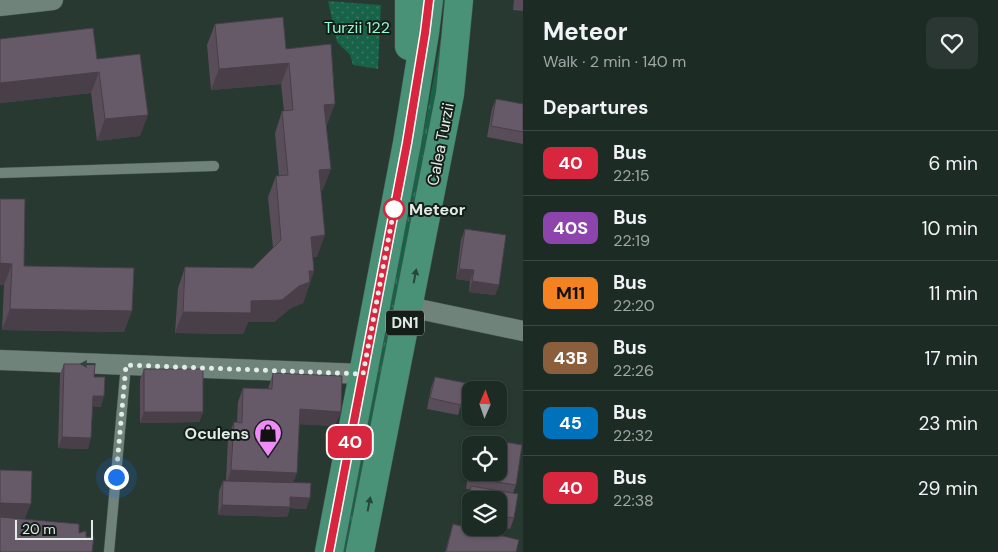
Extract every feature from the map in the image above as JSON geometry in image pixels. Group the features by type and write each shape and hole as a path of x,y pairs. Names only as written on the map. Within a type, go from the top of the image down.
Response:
{"main road":[{"path":"407,143 409,0"},
{"name":"Calea Turzii","path":"329,552 407,143 429,0"},
{"name":"Calea Turzii","path":"360,552 450,94 459,0"},
{"name":"DN1","path":"450,94 478,0"}],"street":[{"path":"0,6 53,0"},
{"path":"408,307 523,331"},
{"path":"0,360 363,374"}],"lane":[{"path":"0,172 214,166"},
{"path":"109,552 126,365"}],"green space":[{"path":"444,0 451,0 441,73 349,552 343,552 435,71 443,26"},
{"name":"Turzii 122","path":"328,1 381,5 378,69 353,65 350,55 337,42"}],"building":[{"path":"283,17 286,49 331,44 335,104 324,105 331,169 319,170 325,235 311,237 314,271 309,271 310,282 299,286 282,300 251,301 251,313 183,312 185,267 253,268 281,240 276,176 288,175 282,111 293,110 289,63 219,69 215,24"},
{"path":"93,28 97,59 140,54 148,115 105,119 99,72 0,83 0,39"},
{"path":"496,99 523,104 523,132 491,126"},
{"path":"0,199 25,199 24,266 134,268 132,311 10,309 12,264 0,263"},
{"path":"465,229 506,235 499,285 472,281 474,270 459,269"},
{"path":"64,364 95,364 94,377 105,377 104,396 93,396 91,438 62,437"},
{"path":"144,369 203,369 203,412 144,412"},
{"path":"273,373 342,376 341,412 300,409 297,473 231,470 234,422 242,423 243,388 272,389"},
{"path":"435,377 462,382 461,405 430,398"},
{"path":"507,442 522,445 516,485 490,481 507,481"},
{"path":"0,470 32,471 31,504 0,503"},
{"path":"223,481 311,483 310,498 290,497 290,507 222,505"},
{"path":"471,486 500,491 470,491"},
{"path":"507,492 518,494 514,518 507,517"},
{"path":"0,517 79,524 79,533 86,531 86,537 94,537 92,552 0,552"},
{"path":"453,524 462,526 462,536 502,536 519,540 516,552 446,552"}],"bus line":[{"name":"40","path":"329,552 407,143 429,0"}],"place":[{"name":"Meteor","path":"394,209"},
{"name":"Oculens","path":"268,457"}],"route":[{"path":"116,477 126,365 363,374 395,204 394,209"}]}
